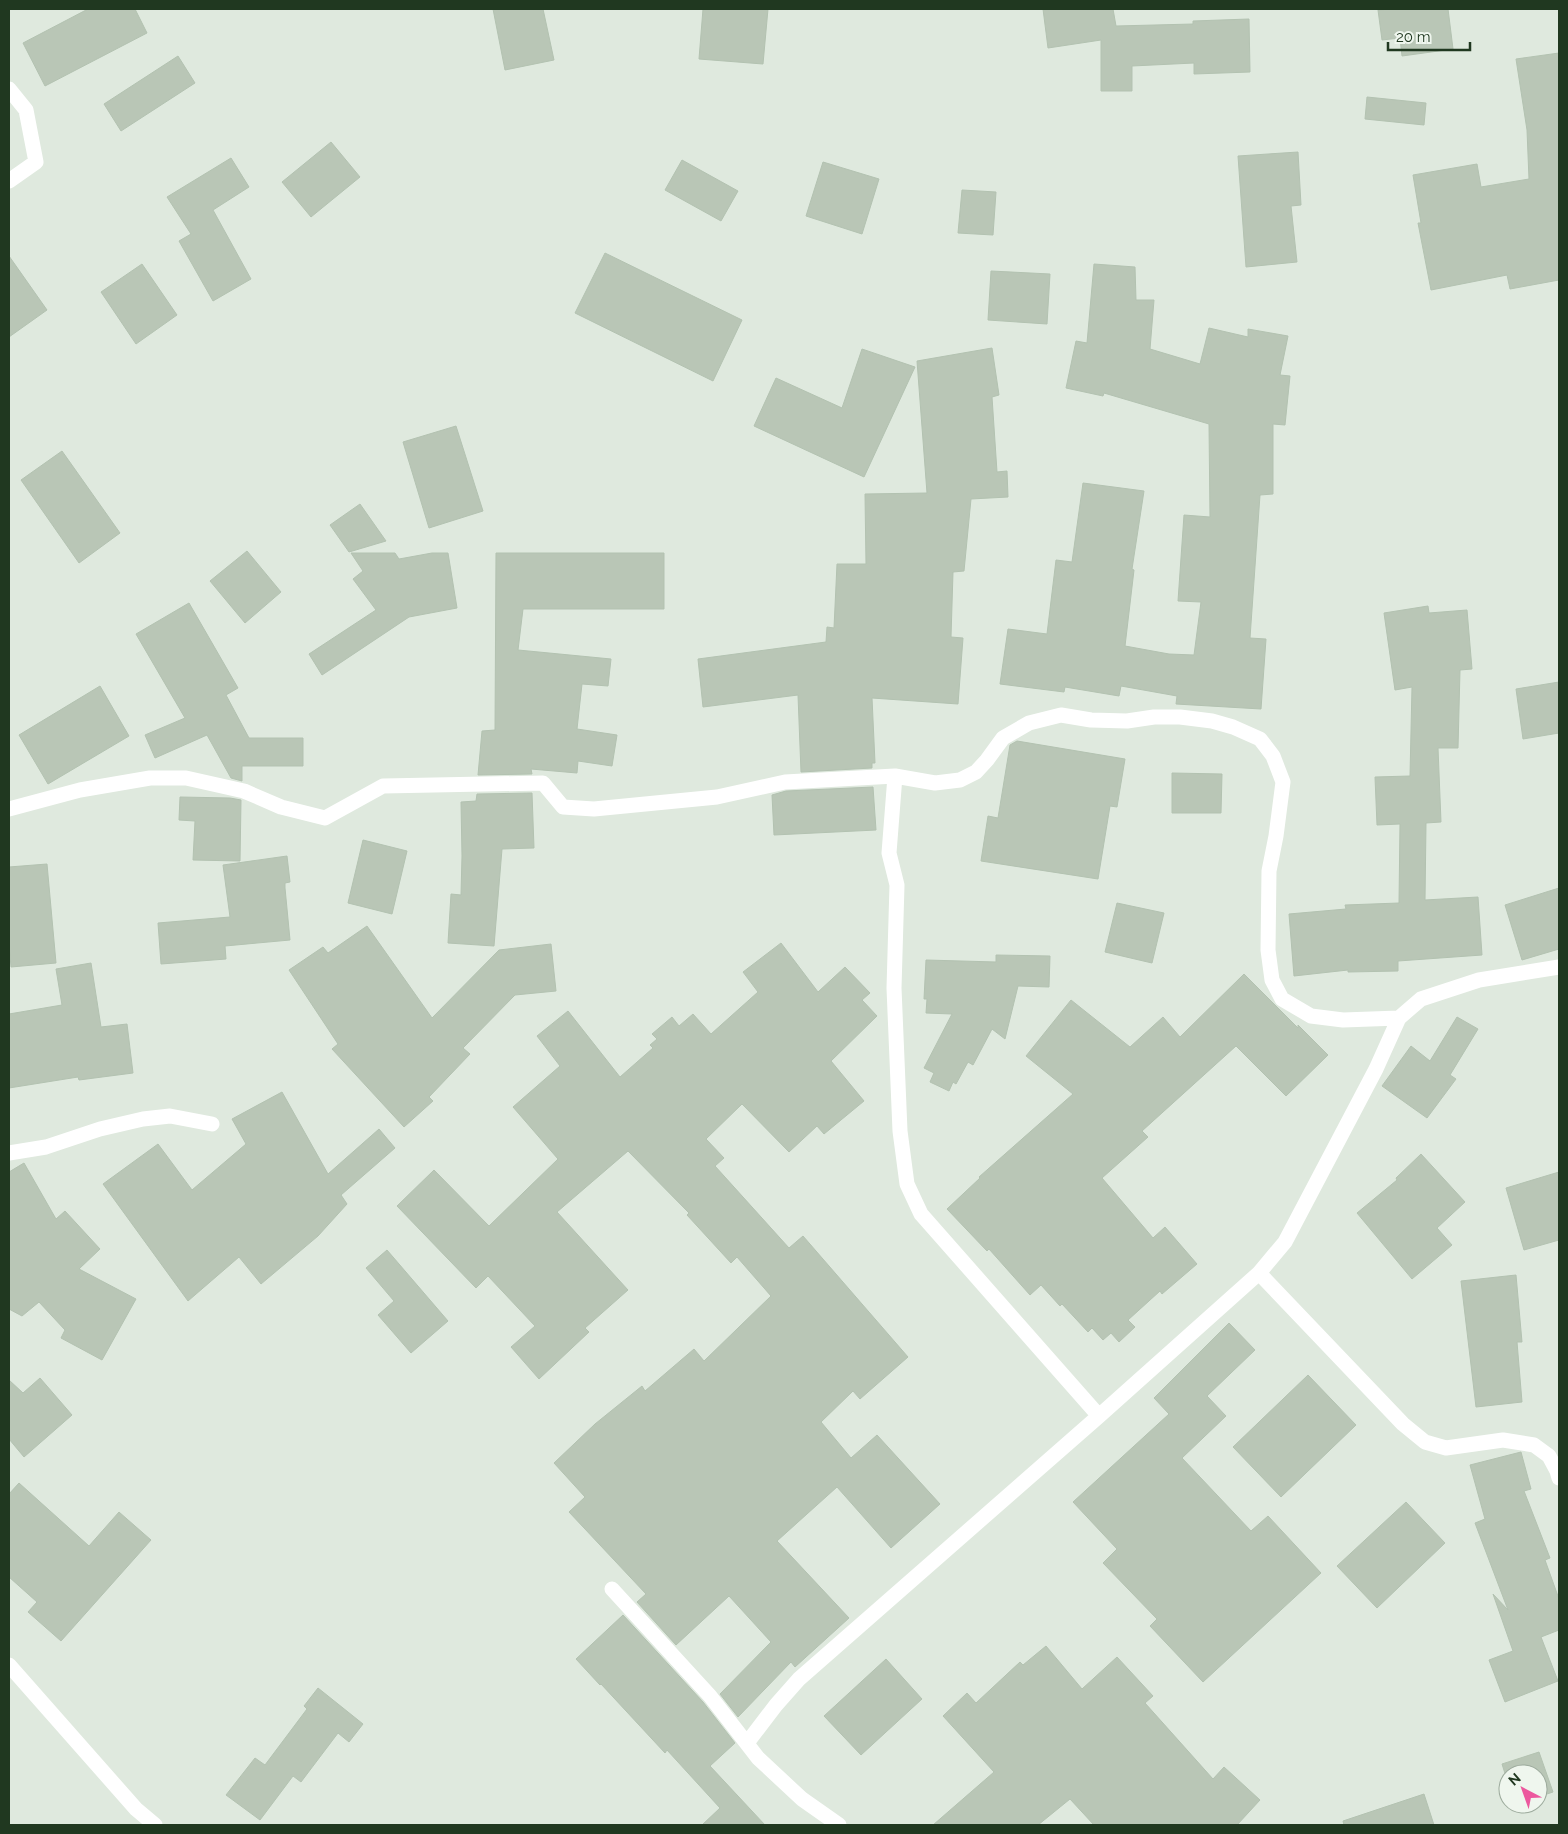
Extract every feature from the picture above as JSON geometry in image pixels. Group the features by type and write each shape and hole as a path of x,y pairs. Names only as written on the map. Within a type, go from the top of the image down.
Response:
{"street":[{"path":"9,89 26,110 36,162 9,181"},
{"path":"9,809 80,790 150,778 186,778 244,791 281,807 325,818 383,786 543,783 563,807 594,809 718,797 785,782 895,776 935,783 960,780 976,772 988,760 1003,738 1029,723 1061,715 1091,720 1127,721 1154,717 1180,717 1212,721 1234,728 1260,740 1273,756 1283,782 1269,871 1268,950 1272,980 1282,999 1312,1016 1343,1020 1399,1018"},
{"path":"895,776 888,853 897,885 894,988 900,1131 907,1184 921,1214 1099,1416"},
{"path":"747,1743 799,1679 1259,1273 1286,1242 1376,1069 1399,1018 1421,999 1480,980 1559,967"},
{"path":"9,1154 46,1148 100,1128 144,1119 170,1116 212,1124"},
{"path":"1259,1273 1403,1424 1425,1442 1446,1448 1503,1440 1534,1445 1549,1456 1558,1471 1559,1478"},
{"path":"612,1589 710,1696 758,1758 802,1799 839,1825"},
{"path":"9,1665 136,1809 155,1825"}],"building":[{"path":"88,9 135,9 147,33 45,86 23,43"},
{"path":"493,9 543,9 554,60 505,70"},
{"path":"703,9 768,9 763,64 699,59"},
{"path":"1043,9 1113,9 1116,26 1193,24 1193,21 1249,19 1250,72 1194,74 1194,63 1132,66 1132,91 1101,91 1101,40 1048,48"},
{"path":"1448,9 1453,49 1402,56 1400,38 1382,40 1378,10"},
{"path":"1559,53 1559,280 1510,289 1507,275 1431,290 1418,223 1421,223 1413,175 1477,164 1481,187 1529,179 1527,130 1516,59"},
{"path":"178,56 195,83 121,131 104,104"},
{"path":"1367,97 1426,103 1424,125 1365,119"},
{"path":"331,142 360,177 311,217 282,182"},
{"path":"1298,152 1301,205 1291,206 1297,262 1246,267 1238,156"},
{"path":"231,158 249,187 213,210 251,279 213,301 179,241 191,234 167,197"},
{"path":"682,160 738,191 721,221 665,190"},
{"path":"823,162 879,179 862,234 806,216"},
{"path":"962,190 996,192 993,235 958,233"},
{"path":"605,253 742,320 713,381 575,313"},
{"path":"9,256 47,310 9,337"},
{"path":"142,264 177,315 136,344 101,292"},
{"path":"1094,264 1135,267 1136,300 1154,300 1150,349 1200,364 1209,328 1248,337 1248,329 1288,336 1280,375 1290,376 1285,425 1273,424 1273,494 1260,495 1250,638 1266,639 1261,709 1176,704 1177,696 1121,686 1119,696 1065,687 1064,692 1000,684 1008,629 1047,634 1056,560 1072,562 1083,483 1144,491 1132,569 1134,570 1125,646 1169,654 1194,655 1201,602 1178,601 1184,515 1210,517 1209,424 1104,393 1103,396 1066,388 1076,341 1087,343"},
{"path":"991,271 1050,274 1047,324 988,320"},
{"path":"992,348 999,395 992,397 997,472 1007,471 1008,497 971,499 964,571 953,572 951,637 963,638 958,704 872,698 875,763 872,763 872,768 801,772 798,695 703,707 698,659 826,642 827,627 834,628 837,564 866,564 865,494 927,493 917,361"},
{"path":"862,349 915,367 864,477 754,426 776,378 842,408"},
{"path":"456,426 483,511 429,528 403,442"},
{"path":"62,451 120,533 79,563 21,480"},
{"path":"360,504 386,541 349,552 330,525"},
{"path":"247,551 281,592 245,623 210,581"},
{"path":"351,553 395,553 399,559 432,553 448,553 457,608 409,617 322,675 309,654 376,610 353,579 363,571"},
{"path":"496,553 664,553 664,609 523,609 518,650 611,659 608,686 582,684 577,729 617,735 612,766 578,761 577,773 531,769 532,774 478,775 482,731 495,730"},
{"path":"189,603 238,688 226,695 249,738 303,738 303,766 242,766 242,781 231,778 207,735 155,758 145,735 185,718 136,634"},
{"path":"1428,606 1429,613 1467,610 1472,669 1460,670 1458,748 1438,748 1441,822 1426,823 1425,900 1478,897 1482,955 1398,961 1398,971 1348,972 1348,970 1294,976 1289,914 1346,909 1345,905 1399,903 1400,824 1377,825 1375,777 1410,776 1412,687 1395,690 1384,613"},
{"path":"1559,682 1559,733 1523,739 1516,689"},
{"path":"100,686 129,736 48,784 19,735"},
{"path":"1017,741 1125,759 1117,807 1110,806 1098,879 981,861 988,816 998,818 1010,745"},
{"path":"1172,773 1222,774 1221,813 1172,813"},
{"path":"873,787 876,830 774,835 772,795 786,791"},
{"path":"532,793 534,848 502,849 494,946 448,943 451,894 461,895 461,802 476,801 477,794"},
{"path":"180,797 241,800 240,861 193,860 195,821 179,820"},
{"path":"363,840 407,851 392,914 348,903"},
{"path":"287,856 290,882 285,883 285,888 290,940 225,946 226,959 161,964 158,923 230,917 223,865"},
{"path":"47,864 56,963 11,967 9,944 9,867"},
{"path":"1559,888 1559,949 1522,960 1505,905"},
{"path":"1117,903 1164,913 1152,963 1105,952"},
{"path":"367,926 432,1018 499,950 551,944 556,991 515,995 463,1048 470,1054 429,1097 433,1101 404,1127 332,1049 338,1044 289,970 323,947 328,953"},
{"path":"781,943 818,992 845,967 870,993 862,1000 877,1016 831,1061 864,1101 824,1134 817,1126 789,1152 742,1104 706,1139 724,1158 715,1166 789,1248 803,1236 908,1357 860,1399 853,1391 821,1422 851,1458 877,1435 940,1504 891,1548 837,1487 777,1541 849,1618 795,1667 791,1662 738,1717 720,1694 771,1642 729,1596 676,1645 637,1602 646,1594 569,1512 585,1497 554,1463 595,1424 642,1386 645,1391 694,1349 704,1361 771,1296 737,1257 731,1263 687,1215 689,1213 628,1151 557,1212 628,1290 585,1328 589,1332 539,1379 511,1347 535,1326 488,1276 476,1288 397,1206 434,1170 489,1226 558,1159 513,1107 560,1066 537,1036 568,1011 620,1077 653,1048 650,1045 657,1039 652,1034 672,1017 679,1026 693,1014 711,1034 758,992 743,972"},
{"path":"996,955 1050,956 1049,987 1018,986 1005,1039 992,1029 973,1065 968,1062 956,1084 953,1082 949,1091 930,1082 934,1073 924,1068 952,1014 926,1013 927,999 924,999 926,960 996,962"},
{"path":"91,963 101,1027 127,1024 133,1073 79,1080 78,1077 9,1088 9,1014 62,1005 56,969"},
{"path":"1244,974 1328,1055 1286,1096 1236,1046 1142,1131 1148,1137 1102,1178 1153,1238 1165,1227 1197,1264 1162,1294 1160,1291 1128,1320 1135,1327 1119,1342 1111,1333 1103,1340 1092,1328 1088,1332 1041,1285 1030,1295 989,1249 987,1251 947,1209 979,1177 1073,1094 1026,1056 1071,1000 1130,1047 1163,1017 1180,1037"},
{"path":"1457,1017 1478,1029 1450,1075 1456,1079 1427,1118 1382,1086 1411,1046 1430,1061"},
{"path":"282,1092 328,1174 379,1129 395,1148 341,1195 347,1204 318,1236 261,1284 239,1257 188,1301 103,1184 158,1144 192,1190 246,1144 232,1119"},
{"path":"1421,1154 1465,1202 1437,1228 1452,1245 1412,1279 1357,1213 1397,1180 1396,1178"},
{"path":"24,1163 56,1219 65,1211 100,1249 79,1269 136,1299 102,1360 61,1338 65,1330 39,1302 22,1316 9,1309 9,1172"},
{"path":"1559,1172 1559,1240 1524,1250 1506,1188"},
{"path":"387,1250 448,1321 411,1353 378,1315 394,1301 366,1268"},
{"path":"1516,1275 1522,1342 1517,1342 1522,1402 1476,1407 1461,1281"},
{"path":"1229,1323 1255,1350 1207,1396 1226,1416 1182,1458 1251,1531 1268,1516 1321,1573 1203,1682 1150,1626 1157,1619 1103,1563 1117,1549 1073,1502 1169,1414 1154,1398"},
{"path":"1308,1375 1356,1425 1281,1497 1233,1447"},
{"path":"40,1378 72,1415 24,1457 9,1439 9,1380 23,1393"},
{"path":"1521,1452 1531,1489 1524,1491 1550,1558 1545,1560 1559,1599 1559,1630 1541,1637 1558,1681 1505,1702 1489,1660 1513,1651 1493,1594 1508,1610 1475,1523 1485,1519 1470,1465"},
{"path":"19,1483 89,1546 119,1512 151,1540 61,1641 28,1612 37,1602 9,1577 9,1494"},
{"path":"1406,1502 1445,1543 1377,1608 1337,1566"},
{"path":"623,1615 703,1702 735,1743 710,1766 765,1825 702,1825 720,1808 667,1750 665,1753 576,1659"},
{"path":"1046,1646 1082,1689 1117,1657 1153,1696 1145,1703 1213,1779 1224,1767 1260,1800 1237,1825 1094,1825 1070,1799 1038,1825 933,1825 994,1772 943,1716 967,1693 976,1703 1020,1662 1023,1665"},
{"path":"886,1659 922,1699 861,1755 824,1716"},
{"path":"318,1688 363,1724 349,1742 338,1733 301,1782 293,1776 260,1820 226,1795 255,1758 265,1765 307,1709 304,1706"},
{"path":"1539,1752 1543,1764 1502,1764"},
{"path":"1548,1778 1553,1792 1548,1794"},
{"path":"1424,1794 1434,1825 1344,1825 1343,1821"}]}
